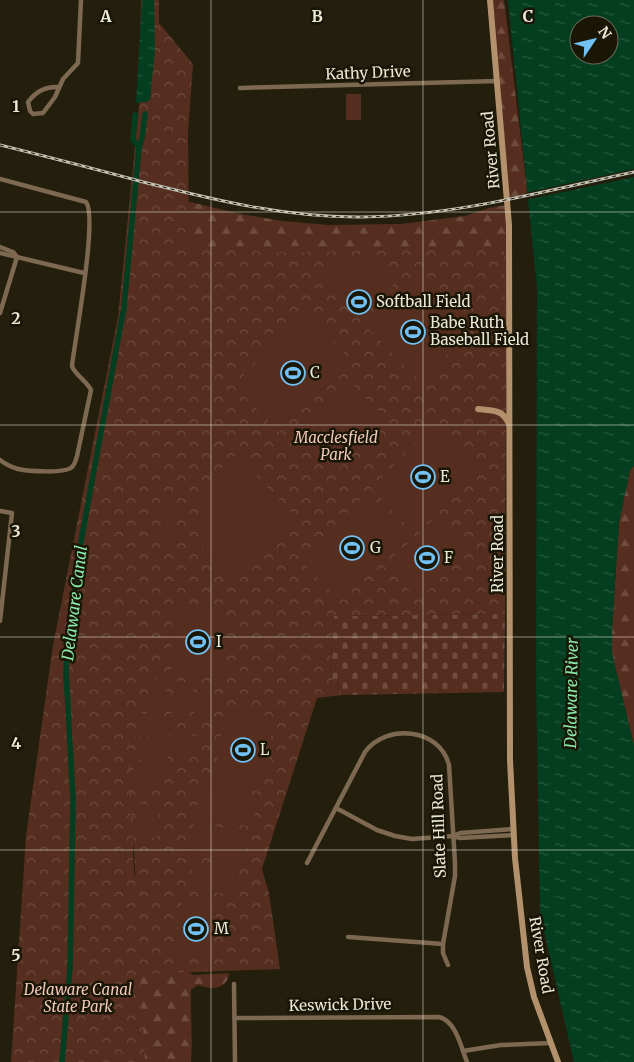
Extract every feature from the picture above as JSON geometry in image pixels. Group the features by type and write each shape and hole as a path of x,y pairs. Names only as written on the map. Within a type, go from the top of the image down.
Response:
{"main road":[{"name":"River Road","path":"490,0 509,225 510,750 513,832 527,967 534,997 558,1062"},
{"path":"510,409 478,409 501,413 510,426"}],"street":[{"path":"60,86 49,86 38,92 28,102 30,111 33,114 43,113 55,97 60,86 63,79 78,63 81,0"},
{"name":"Kathy Drive","path":"240,88 498,81"},
{"path":"0,179 64,195 88,204 90,227 72,366 74,372 87,383 91,393 74,465 64,470 29,471 10,466 0,460"},
{"path":"0,247 13,252 17,257"},
{"path":"0,252 84,274"},
{"path":"0,313 17,257"},
{"path":"0,511 12,513 0,621"},
{"name":"Slate Hill Road","path":"307,864 365,752 374,742 380,738 393,735 409,734 425,736 437,743 448,758 455,876 443,944 443,953 448,965"},
{"path":"336,808 378,830 396,836 412,838 453,836 460,832 513,832"},
{"path":"348,938 443,944"},
{"path":"234,984 235,1062"},
{"name":"Keswick Drive","path":"235,1018 439,1016 446,1019 452,1026 463,1051"},
{"path":"467,1062 463,1051 500,1044 551,1043"}],"green space":[{"name":"Macclesfield Park","path":"141,0 159,0 159,23 193,64 188,133 189,245 281,253 504,247 506,385 505,614 334,616 330,674 343,695 317,698 262,869 269,893 280,969 140,974 145,1062 11,1062 26,836 53,645 118,317 139,106","holes":["127,709 138,932 132,839"]},
{"path":"490,0 504,0 528,197 507,199"},
{"path":"346,94 361,94 361,120 346,120"},
{"name":"Macclesfield Park","path":"148,192 241,214 283,221 329,225 401,224 465,216 489,208 506,205 507,373 503,385 136,823 131,876 140,878 189,972 193,975 229,973 228,979 222,986 208,988 198,985 191,990 191,1062 74,1062"},
{"name":"Softball Field","path":"360,255 378,262 394,276 395,283 359,318 326,286 322,272 339,261"},
{"name":"Babe Ruth Baseball Field","path":"420,270 446,297 454,315 454,337 446,358 421,382 366,326"},
{"name":"C","path":"306,314 352,361 279,432 234,385"},
{"path":"350,382 387,420 335,472 298,434"},
{"name":"E","path":"436,424 476,466 411,529 371,488"},
{"path":"236,455 296,517 297,526 233,586 215,567 205,552 199,532 198,511 200,501 209,483"},
{"path":"634,466 634,746 612,653 612,631 619,522 630,470"},
{"name":"G","path":"365,496 405,537 339,600 300,559"},
{"path":"161,497 174,497 177,539 163,540"},
{"name":"F","path":"437,516 470,550 418,600 385,565"},
{"name":"I","path":"173,605 225,607 223,678 171,677"},
{"path":"505,614 504,692 343,695 330,674 334,616"},
{"path":"151,678 168,680 163,714 146,712"},
{"path":"176,681 194,684 189,718 171,715"},
{"path":"198,685 215,688 210,722 193,719"},
{"name":"L","path":"225,709 274,717 262,792 213,784"},
{"path":"139,713 171,717 169,739 137,736"},
{"path":"171,733 203,737 201,758 169,754"},
{"path":"137,737 169,741 167,763 134,759"},
{"path":"134,762 167,765 164,787 132,784"},
{"path":"201,785 258,796 252,827 195,816"},
{"path":"140,804 160,807 156,838 135,835"},
{"path":"194,823 250,833 244,865 188,854"},
{"path":"192,863 236,865 235,894 191,891"},
{"name":"M","path":"183,898 218,904 208,961 173,955"}],"water":[{"path":"142,0 154,0 155,51 150,100 136,103"},
{"name":"Delaware River","path":"508,0 634,0 634,466 630,470 619,522 612,653 634,746 634,1062 574,1062 540,914 536,681 537,288"}],"pier":[{"path":"634,169 634,177 525,200 525,193"}],"waterway":[{"name":"Delaware Canal","path":"62,1062 70,968 73,799 66,672 68,640 81,541 124,307 139,147 145,114"},
{"name":"Delaware Canal","path":"135,115 133,140 139,147"}],"railway":[{"path":"0,145 143,182 251,207 334,217 396,216 465,207 634,172"}],"place":[{"name":"Softball Field","path":"359,302"},
{"name":"Babe Ruth Baseball Field","path":"413,332"},
{"name":"C","path":"293,373"},
{"name":"E","path":"423,477"},
{"name":"G","path":"352,548"},
{"name":"F","path":"427,558"},
{"name":"I","path":"198,642"},
{"name":"L","path":"243,750"},
{"name":"M","path":"196,929"}],"park label":[{"name":"Delaware Canal State Park","path":"78,998"}]}
